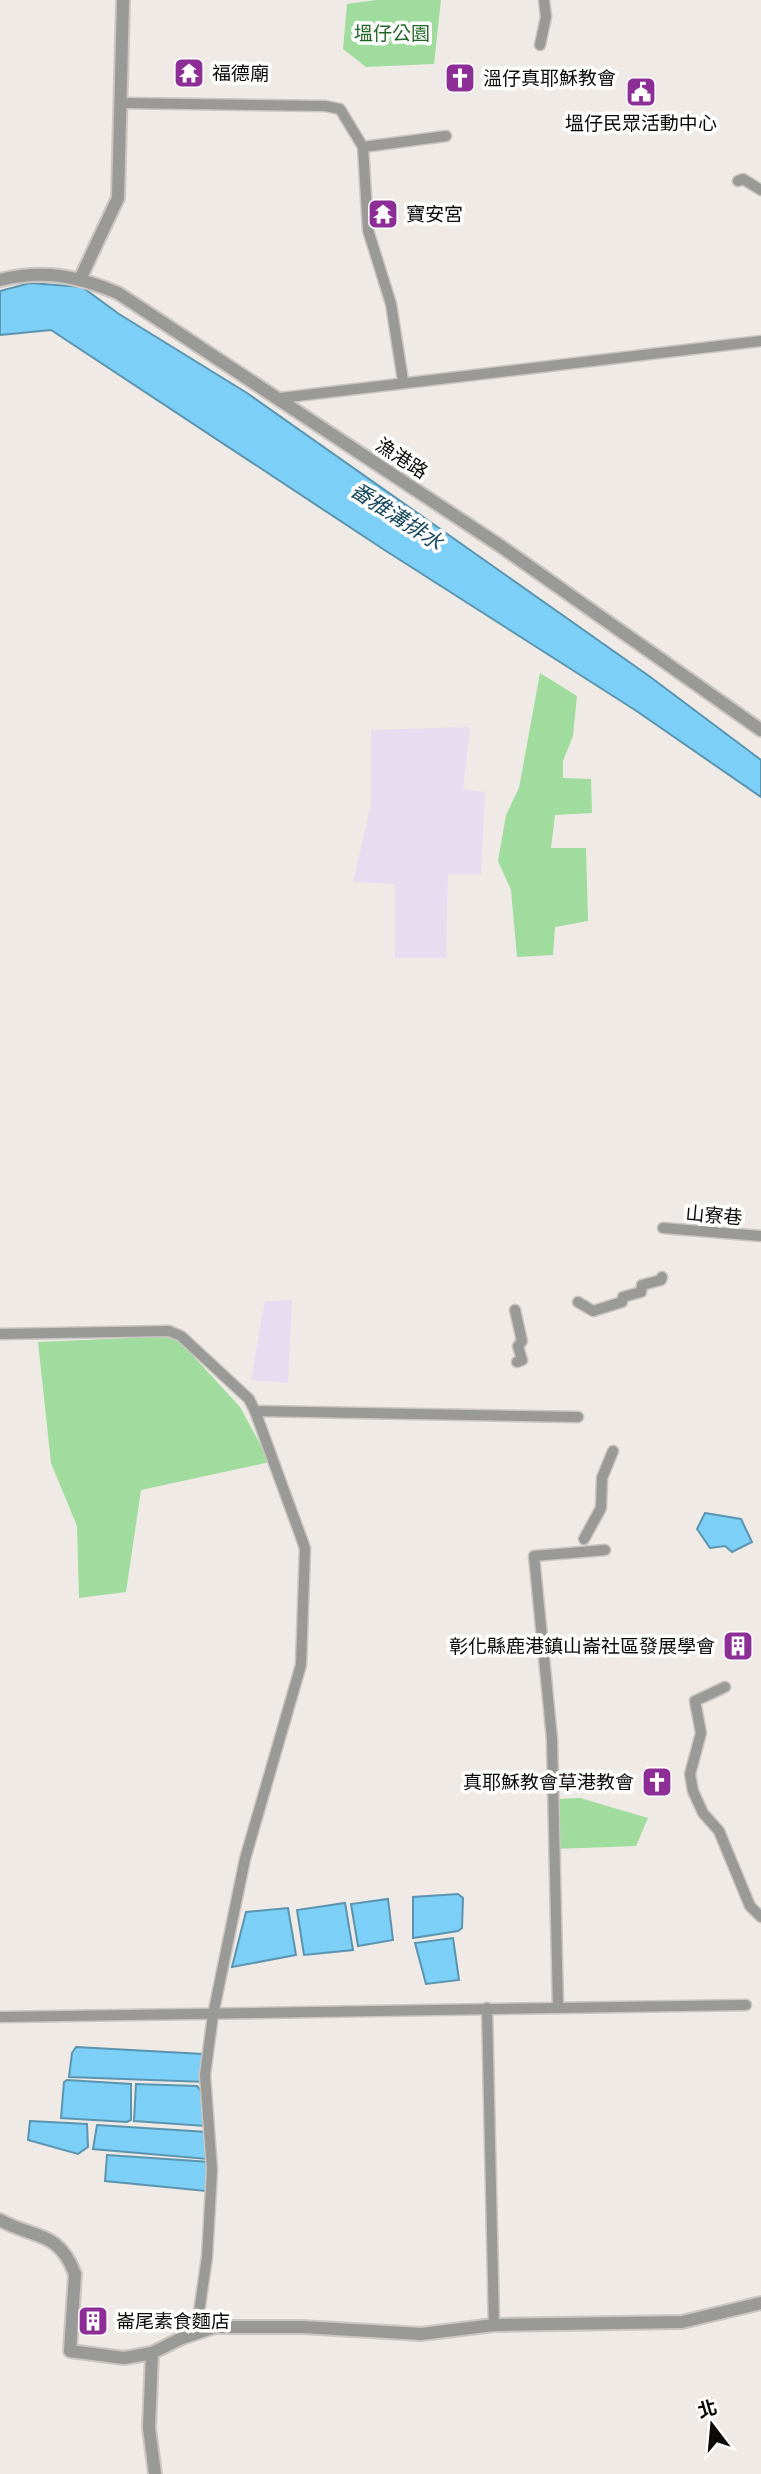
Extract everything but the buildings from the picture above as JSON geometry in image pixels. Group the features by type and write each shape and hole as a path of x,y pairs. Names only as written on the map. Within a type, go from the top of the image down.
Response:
{"street":[{"path":"80,278 118,198 123,0"},
{"path":"540,45 546,17 544,0"},
{"path":"122,103 340,109 363,147 368,230 391,304 403,382"},
{"path":"363,147 446,136"},
{"path":"738,181 743,179 753,182 761,190"},
{"name":"漁港路","path":"0,280 48,274 80,278 118,293 499,545 761,730"},
{"path":"280,398 761,341"},
{"name":"山寮巷","path":"663,1228 761,1236"},
{"path":"578,1302 593,1311 622,1302 623,1297 641,1292 642,1285 661,1280 662,1276"},
{"path":"515,1310 522,1341 518,1346 522,1360 517,1362"},
{"path":"0,1334 169,1331 190,1343 248,1399 255,1411 305,1548 301,1665 245,1859 213,2015 205,2075 212,2170 208,2244 195,2333"},
{"path":"255,1411 578,1417"},
{"path":"584,1539 601,1508 602,1478 613,1451"},
{"path":"558,2007 552,1739 534,1556 605,1550"},
{"path":"726,1687 695,1701 701,1733 690,1774 693,1791 703,1813 719,1831 750,1906 761,1917"},
{"path":"0,2017 746,2006"},
{"path":"487,2008 494,2325"},
{"path":"0,2220 47,2237 72,2264 75,2274 70,2351 124,2358 152,2353 215,2327 254,2326 421,2334 494,2325 682,2322 761,2303"},
{"path":"152,2353 149,2428 156,2474"}],"shaded area":[{"path":"470,727 463,789 485,792 481,874 448,874 446,958 395,958 395,884 353,882 371,805 371,730"},
{"path":"292,1300 288,1383 251,1380 265,1301"}],"green space":[{"name":"塭仔公園","path":"376,0 441,0 434,64 366,67 343,49 347,4"},
{"path":"540,673 577,696 573,736 563,761 563,778 591,779 592,813 555,815 551,848 586,848 588,921 555,927 553,955 517,957 511,890 498,861 506,815 519,788"},
{"path":"175,1336 240,1407 270,1462 141,1490 126,1592 79,1598 77,1526 51,1463 38,1342"},
{"path":"580,1798 648,1818 636,1846 554,1849 557,1799"}],"water":[{"name":"番雅溝排水","path":"30,283 82,287 119,314 247,393 649,676 761,760 761,797 635,710 386,551 51,330 0,335 0,291"},
{"path":"705,1513 741,1519 752,1542 732,1552 725,1546 710,1548 697,1529"},
{"path":"458,1894 463,1898 462,1928 458,1931 413,1938 413,1897"},
{"path":"388,1899 393,1940 358,1946 351,1904"},
{"path":"345,1903 353,1950 304,1955 297,1910"},
{"path":"288,1908 296,1955 232,1967 246,1912"},
{"path":"453,1938 459,1980 426,1984 415,1943"},
{"path":"76,2047 203,2054 206,2082 69,2077 72,2053"},
{"path":"64,2082 131,2084 131,2120 127,2122 61,2118"},
{"path":"136,2084 197,2086 202,2092 205,2126 134,2121"},
{"path":"30,2121 87,2124 88,2147 78,2154 28,2140"},
{"path":"97,2125 207,2132 207,2159 93,2149"},
{"path":"107,2155 210,2162 210,2186 206,2191 105,2181"}],"place":[{"name":"福德廟","path":"189,73"},
{"name":"溫仔真耶穌教會","path":"460,78"},
{"name":"塭仔民眾活動中心","path":"641,92"},
{"name":"寶安宮","path":"383,214"},
{"name":"彰化縣鹿港鎮山崙社區發展學會","path":"738,1646"},
{"name":"真耶穌教會草港教會","path":"657,1782"},
{"name":"崙尾素食麵店","path":"93,2321"}]}
